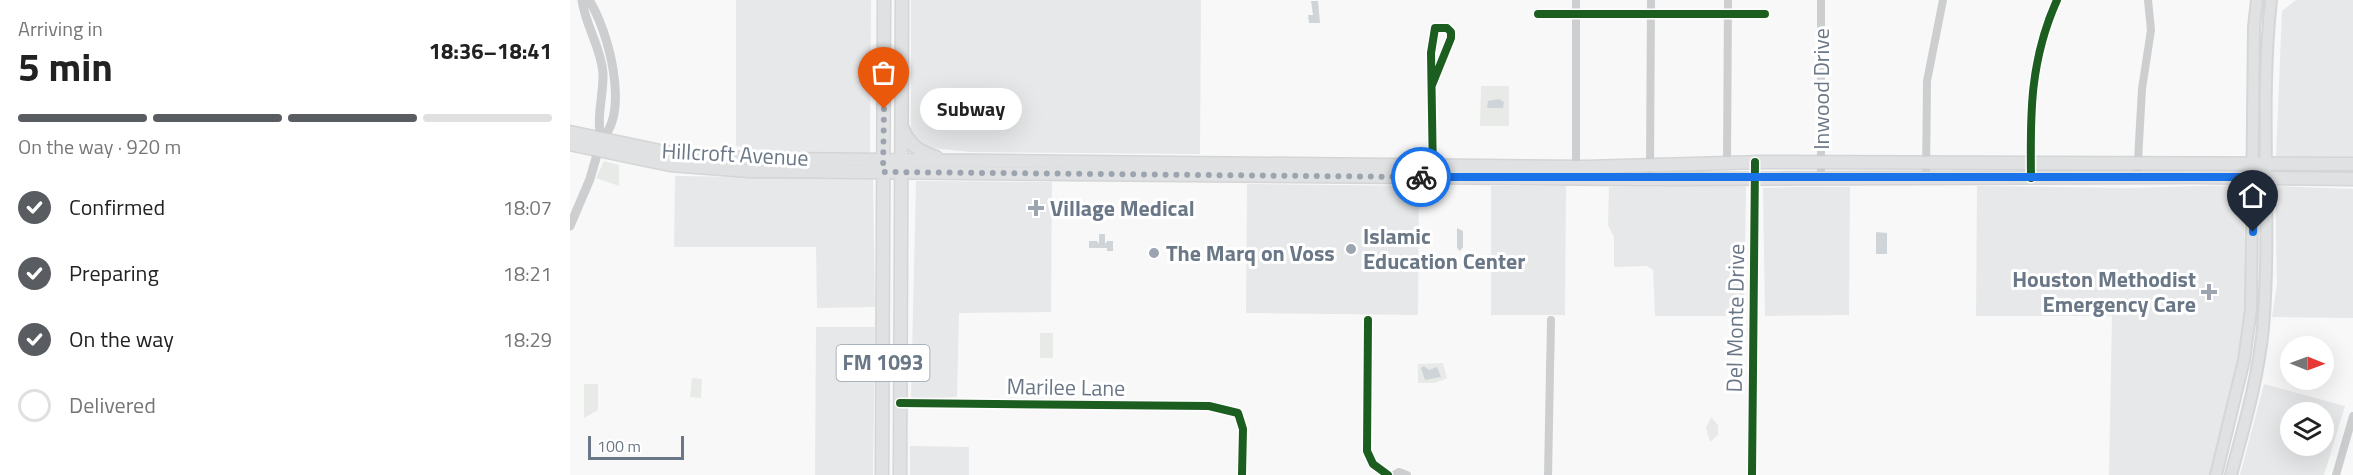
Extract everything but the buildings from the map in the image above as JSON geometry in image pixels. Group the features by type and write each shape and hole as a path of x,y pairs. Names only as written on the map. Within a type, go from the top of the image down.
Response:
{"main road":[{"name":"FM 1093","path":"882,475 884,0"},
{"path":"896,0 902,14"},
{"name":"FM 1093","path":"900,475 902,0"},
{"path":"2231,475 2251,403 2260,357 2266,278 2260,177 2254,163 2254,27 2258,0"},
{"path":"2216,475 2235,399 2249,327 2260,177 2267,162 2268,41 2271,0"},
{"path":"901,122 907,138 914,146 926,154 945,161"},
{"name":"Hillcroft Avenue","path":"570,132 600,145"},
{"name":"Hillcroft Avenue","path":"570,144 600,145 693,162 901,166"},
{"path":"901,166 945,161 1267,162 1347,170 1650,173 1754,178 2031,178 2137,171 2267,162 2350,164 2350,179 2260,177 2137,171 2031,165 1821,162 1727,162 1650,173"},
{"path":"1096,161 1096,175"},
{"path":"1007,175 1008,162"},
{"path":"1184,162 1184,176"},
{"path":"1267,162 1267,177"},
{"path":"1857,163 1857,177"},
{"path":"901,166 1007,175 1267,177 1347,170"},
{"path":"883,275 892,305 901,310"},
{"path":"2253,278 2266,278"},
{"path":"883,310 891,313 901,348"},
{"path":"2235,399 2251,403"},
{"path":"882,459 890,475"}],"street":[{"path":"582,0 608,71"},
{"path":"570,226 590,179 600,145 611,123 608,71 610,52 602,24 589,0"},
{"path":"1576,0 1576,172"},
{"path":"1650,173 1651,0"},
{"path":"1727,162 1728,0"},
{"name":"Inwood Drive","path":"1821,0 1821,177"},
{"path":"1926,177 1927,81 1943,0"},
{"path":"2031,178 2031,98 2036,62 2043,31 2057,0"},
{"path":"2137,171 2142,89 2151,30 2148,0"},
{"path":"1538,14 1765,14"},
{"path":"1432,85 1452,35 1447,28 1435,28 1431,53 1433,171"},
{"path":"600,54 610,52"},
{"name":"Del Monte Drive","path":"1752,475 1755,162"},
{"path":"1368,320 1367,451 1372,465 1388,475"},
{"path":"1548,475 1551,320"},
{"name":"Marilee Lane","path":"900,403 1209,406 1230,410 1238,413 1243,429 1242,475"},
{"path":"2336,475 2353,416"},
{"path":"1394,475 1399,472 1407,475"}],"shaded area":[{"path":"736,0 871,0 870,156 789,155 736,146"},
{"path":"911,0 1201,0 1200,154 970,152 923,147 911,134"},
{"path":"2296,0 2353,0 2353,160 2276,156 2282,11"},
{"path":"1311,1 1318,1 1320,23 1309,23 1308,15 1313,15"},
{"path":"1481,86 1509,86 1509,126 1480,126"},
{"path":"1499,99 1504,102 1503,108 1487,108 1488,101"},
{"path":"604,161 619,165 619,186 596,178"},
{"path":"675,176 873,179 875,307 817,308 816,247 674,247"},
{"path":"916,181 1052,182 1051,312 959,313 957,397 911,399"},
{"path":"1247,184 1419,186 1418,315 1246,313"},
{"path":"1739,185 1746,187 1744,316 1655,316 1653,270 1647,266 1614,267 1614,237 1608,225 1609,187"},
{"path":"2244,185 2245,304 2235,375 2209,475 2109,475 2112,316 1976,316 1977,186 2130,188"},
{"path":"1491,186 1566,186 1565,315 1491,315"},
{"path":"2275,186 2353,189 2353,318 2272,317 2277,284"},
{"path":"1850,187 1849,315 1765,316 1763,188"},
{"path":"1457,228 1463,231 1463,247 1460,251 1457,248"},
{"path":"1876,232 1887,233 1887,254 1876,254"},
{"path":"1099,234 1105,234 1105,244 1107,241 1113,241 1113,251 1107,251 1107,248 1089,248 1089,241 1097,241 1099,244"},
{"path":"816,327 875,327 873,475 815,475"},
{"path":"1040,333 1053,333 1053,358 1040,358"},
{"path":"1443,363 1447,378 1435,383 1418,383 1418,364"},
{"path":"1424,366 1429,370 1437,367 1441,377 1425,380 1421,368"},
{"path":"692,378 702,379 701,398 690,397"},
{"path":"584,384 598,384 598,410 584,418"},
{"path":"2264,384 2330,402 2280,402 2280,456 2330,456 2324,475 2240,475"},
{"path":"2334,403 2345,406 2334,442"},
{"path":"1711,417 1718,425 1718,435 1710,442 1706,428"},
{"path":"910,446 969,447 969,475 910,475"}],"cycle path":[{"path":"2031,178 2032,109 2037,66 2041,44 2057,0"},
{"path":"1538,14 1765,14"},
{"path":"1432,85 1451,38 1451,32 1447,28 1435,28 1431,53 1433,177"},
{"path":"1752,475 1755,162"},
{"path":"1368,320 1367,451 1373,464 1388,475"},
{"path":"900,403 1209,406 1238,413 1243,429 1242,475"}],"way so far":[{"path":"884,109 883,172 1007,175 1421,177"}],"place":[{"name":"Subway","path":"884,109"},
{"name":"Village Medical","path":"1036,208"},
{"name":"Islamic Education Center","path":"1351,249"},
{"name":"The Marq on Voss","path":"1154,253"},
{"name":"Houston Methodist Emergency Care","path":"2209,292"}],"route":[{"path":"1421,177 1686,179 2254,177 2253,232"}]}
